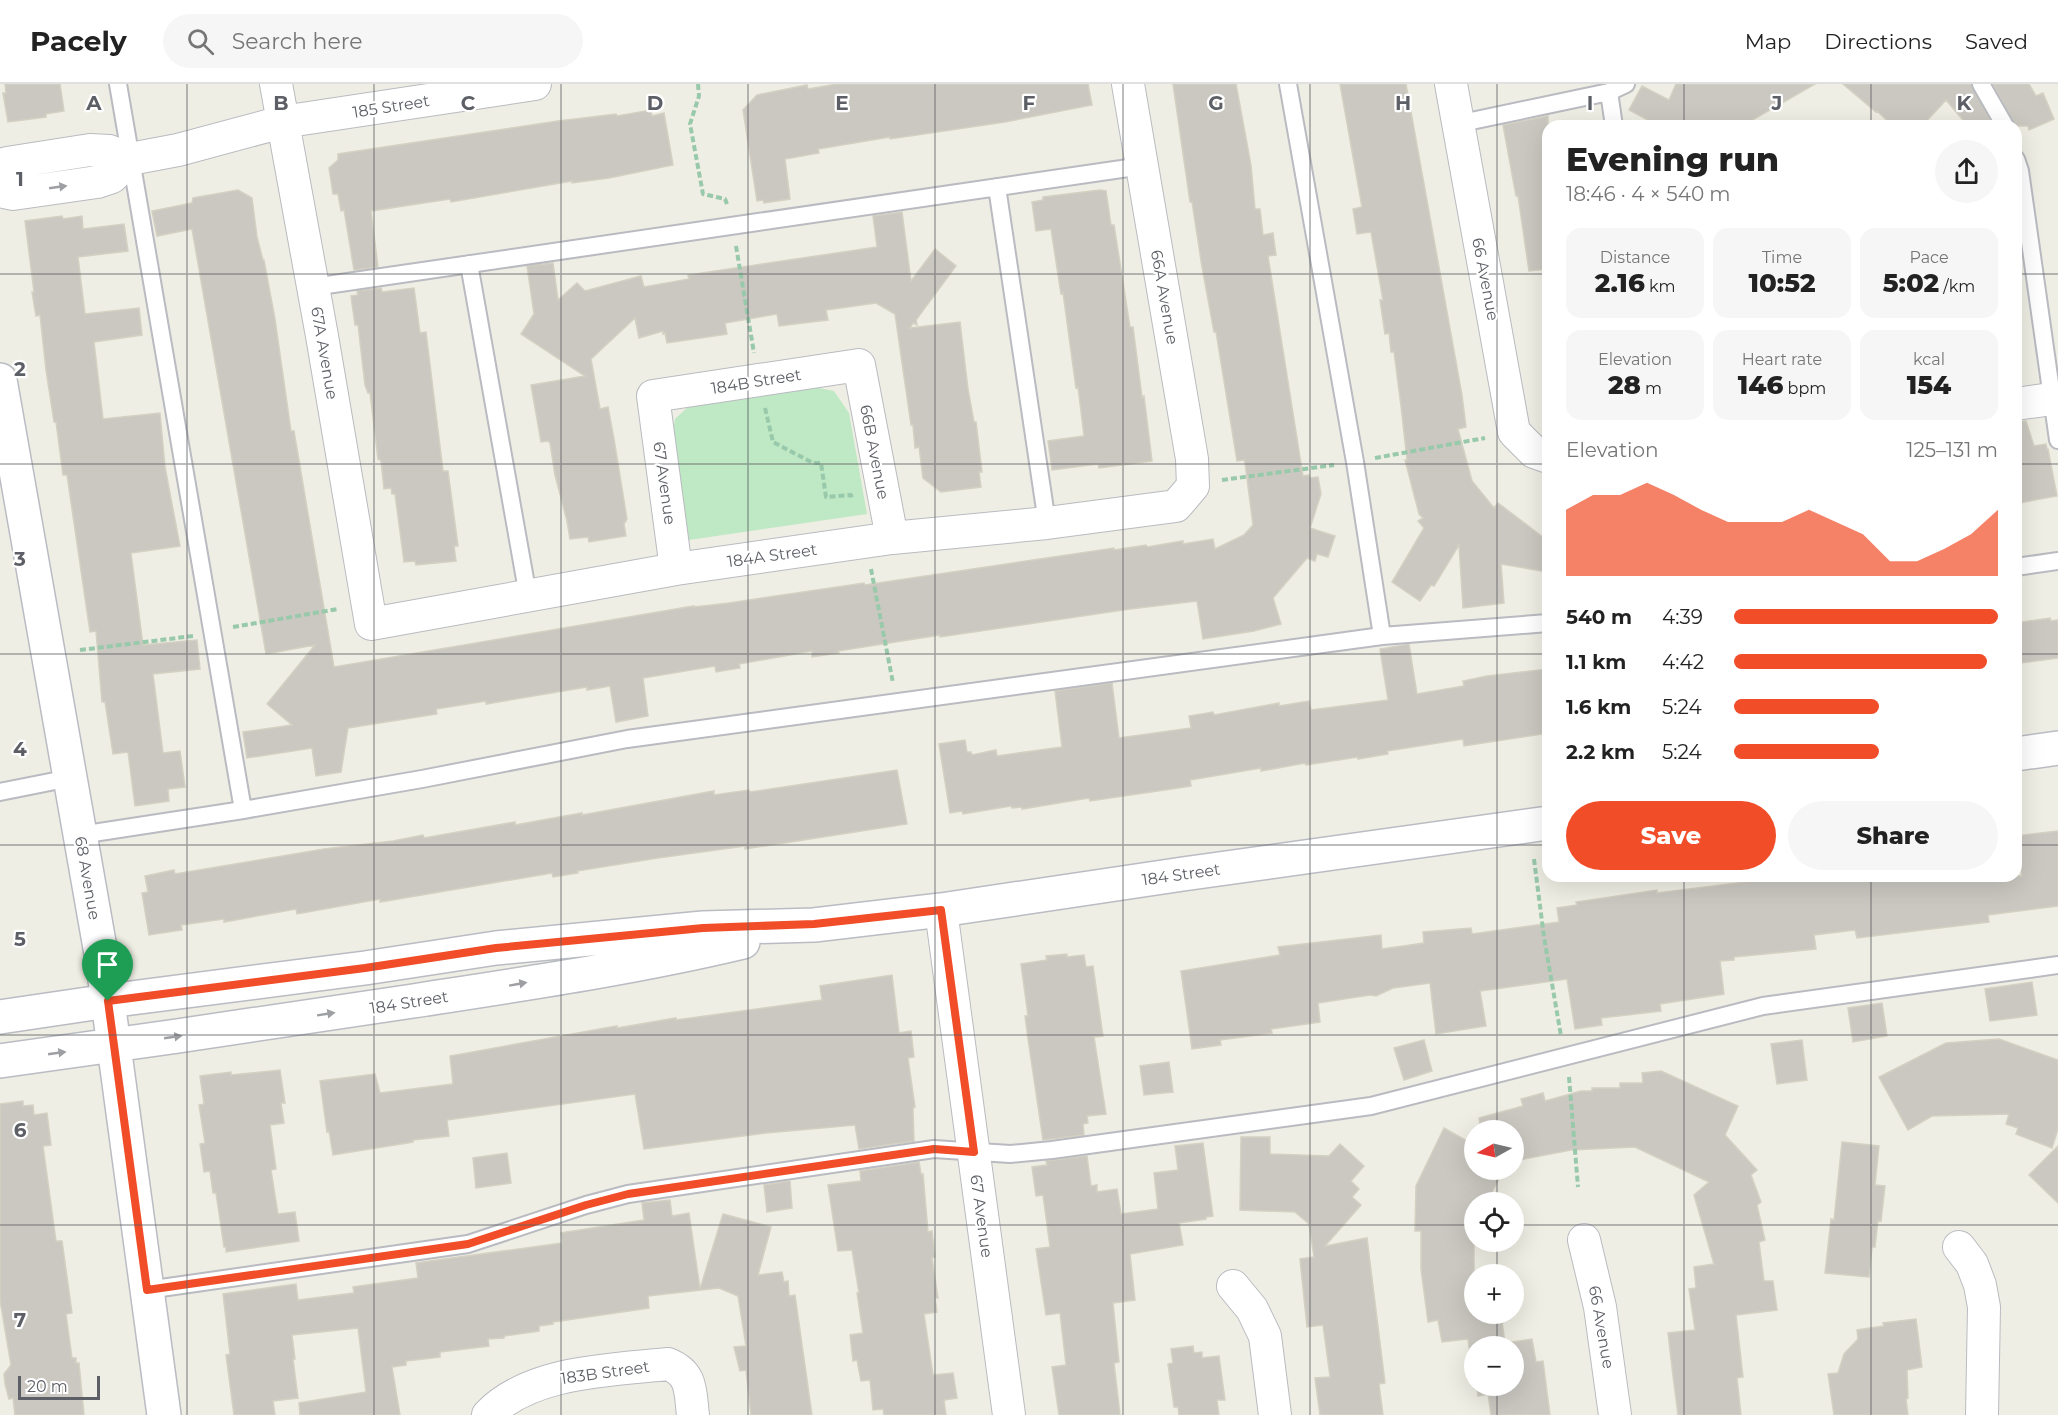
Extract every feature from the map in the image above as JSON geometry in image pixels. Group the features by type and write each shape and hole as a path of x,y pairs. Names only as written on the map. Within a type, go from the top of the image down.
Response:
{"main road":[{"name":"68 Avenue","path":"0,380 115,1045 164,1415"},
{"path":"2022,753 2058,748"},
{"name":"184 Street","path":"0,1017 507,947 703,928 814,924 941,910 1542,824"},
{"name":"184 Street","path":"0,1061 503,987 694,953 814,924"}],"street":[{"name":"67A Avenue","path":"276,84 314,287 358,616"},
{"name":"185 Street","path":"130,159 178,150 282,122 535,84"},
{"name":"66A Avenue","path":"1128,84 1192,459 1193,486 1176,506"},
{"name":"66 Avenue","path":"1450,84 1514,432 1534,452 1542,455"},
{"path":"0,166 7,162 90,150 109,151 130,159 112,177 97,182 13,194 0,191"},
{"name":"184B Street","path":"653,396 859,365"},
{"name":"66B Avenue","path":"859,365 892,538"},
{"name":"67 Avenue","path":"653,396 676,570"},
{"path":"2022,403 2055,399"},
{"name":"184A Street","path":"358,616 528,596 676,570 892,538 1047,523 1176,506"},
{"name":"67 Avenue","path":"941,910 1009,1415"},
{"name":"66 Avenue","path":"1584,1240 1600,1307 1615,1415"},
{"path":"1959,1247 1972,1264 1980,1285 1984,1307 1982,1415"},
{"path":"1233,1286 1252,1309 1265,1336 1275,1415"},
{"name":"183B Street","path":"488,1415 512,1396 550,1380 572,1374 668,1364 681,1369 689,1382 693,1415"}],"lane":[{"path":"118,84 243,810"},
{"path":"1288,84 1355,462 1382,636"},
{"path":"1457,124 1609,92 1626,84"},
{"path":"1981,84 2002,120"},
{"path":"1609,92 1613,120"},
{"path":"314,287 1142,166"},
{"path":"997,188 1047,523"},
{"path":"2022,224 2023,251 2055,399 2058,440"},
{"path":"469,264 528,596"},
{"path":"2022,566 2058,561"},
{"path":"80,835 422,779 627,739 1382,636 1542,623"},
{"path":"0,792 70,778"},
{"path":"147,1290 468,1244 586,1205 628,1194 934,1149 1010,1154 1052,1150 1371,1106 1763,1006 2058,965"}],"path":[{"path":"698,84 699,96 690,124 703,194 726,199 729,212"},
{"path":"734,236 756,361"},
{"path":"764,402 773,442 813,463 821,463 826,498 851,495 853,504"},
{"path":"1365,460 1486,438"},
{"path":"1222,480 1342,463"},
{"path":"870,567 894,686"},
{"path":"227,628 358,616"},
{"path":"80,650 198,634"},
{"path":"1534,859 1544,937 1562,1042"},
{"path":"1569,1076 1578,1187"}],"green space":[{"path":"814,387 834,391 849,413 867,514 689,540 673,433 675,419 688,407"}],"building":[{"path":"5,84 60,84 64,111 46,114 46,117 8,122 3,93 6,93"},
{"path":"837,84 1088,84 1092,105 1005,122 818,149 819,153 785,159 790,199 764,203 763,200 757,201 743,110 757,95 807,85 808,89"},
{"path":"1173,84 1236,84 1251,165 1255,209 1260,209 1263,235 1273,233 1276,255 1268,256 1303,476 1318,477 1321,494 1310,528 1335,536 1328,557 1317,554 1315,561 1307,558 1273,598 1281,624 1203,639 1197,601 1130,609 940,637 940,635 812,657 812,651 739,664 740,668 716,672 715,666 643,678 648,716 616,722 610,686 587,690 587,687 486,704 486,701 436,709 437,714 348,728 341,772 316,776 312,748 247,758 243,732 292,725 267,704 315,645 266,654 192,229 157,236 152,211 192,203 193,198 238,190 252,198 257,237 264,260 275,319 291,431 294,431 334,667 694,606 864,583 865,585 1114,548 1114,550 1146,545 1147,547 1183,541 1183,544 1213,539 1215,549 1244,535 1253,525 1245,463 1244,460 1237,461 1216,332 1214,332 1202,267 1192,202 1190,202"},
{"path":"1340,84 1406,84 1462,395 1466,427 1458,429 1472,481 1494,508 1498,503 1542,536 1542,571 1501,564 1504,603 1463,608 1459,545 1434,586 1431,585 1420,601 1392,582 1424,528 1418,521 1423,518 1419,514 1405,460 1407,460 1394,352 1391,352 1389,333 1385,334 1380,300 1383,300 1371,232 1357,234 1353,209 1362,207"},
{"path":"1676,84 1815,84 1752,120 1648,120 1629,110 1642,86 1669,100"},
{"path":"1843,84 1971,84 1990,120 1963,120 1946,100 1928,120 1887,120"},
{"path":"1993,84 2029,84 2036,96 2043,93 2054,119 2029,130 2028,126 2022,126 2022,120 2012,120"},
{"path":"651,110 652,116 664,113 673,165 609,178 572,183 572,181 451,202 450,199 371,211 378,267 354,270 344,210 341,211 338,194 333,194 329,168 338,160 338,154 558,121 616,114 617,116"},
{"path":"1548,116 1548,120 1542,120 1542,270 1529,271 1518,196 1516,196 1503,125"},
{"path":"1106,191 1111,225 1114,225 1130,327 1133,327 1152,461 1099,468 1098,464 1052,470 1048,441 1084,436 1051,229 1036,231 1032,202 1043,200 1043,197"},
{"path":"902,212 911,281 935,249 956,266 916,320 917,325 913,323 910,328 960,322 968,389 974,422 976,422 982,472 979,472 981,487 941,492 923,478 919,447 915,448 913,425 911,425 895,314 876,303 826,310 828,320 779,326 777,314 725,323 727,334 667,343 663,331 639,338 635,318 591,359 600,409 608,407 627,519 624,524 626,536 589,542 588,537 570,539 550,443 541,442 531,385 585,376 521,334 534,314 527,266 553,263 558,300 577,283 585,291 641,276 644,287 689,279 688,275 877,247 873,216"},
{"path":"62,216 63,219 82,216 83,229 124,224 128,251 78,257 85,314 139,308 142,335 94,342 103,419 160,413 165,467 180,546 131,553 143,645 197,640 200,669 153,674 163,753 180,751 185,787 168,789 169,801 135,806 128,752 113,754 105,702 102,702 96,631 90,632 67,475 63,475 56,422 54,422 40,315 36,316 32,292 34,292 25,221"},
{"path":"381,288 382,292 414,288 420,333 426,332 443,471 448,471 458,546 454,546 456,561 416,565 415,561 404,562 395,494 392,494 391,488 384,489 381,461 378,459 370,393 365,385 358,325 355,325 351,296 358,295 357,291"},
{"path":"2022,421 2026,421 2034,446 2046,444 2057,496 2022,502"},
{"path":"2050,618 2051,621 2058,620 2058,658 2022,663 2022,622"},
{"path":"1409,644 1417,694 1464,686 1463,681 1487,676 1542,670 1542,734 1464,746 1463,739 1387,751 1388,754 1358,759 1358,757 1306,765 1305,763 1261,771 1261,768 1190,780 1191,786 1090,801 1089,798 1022,809 1022,807 1012,808 1011,806 963,814 962,811 950,813 939,744 965,740 967,752 971,752 972,755 996,750 997,756 1062,747 1055,691 1112,683 1119,738 1191,728 1189,716 1213,712 1214,715 1279,703 1279,706 1309,701 1311,710 1388,700 1380,649"},
{"path":"897,770 907,824 745,849 745,846 658,858 553,877 552,873 297,914 296,909 224,922 224,919 181,925 182,930 149,935 142,893 148,892 145,876 174,870 175,874 423,835 424,838 515,822 515,825 582,813 582,815 714,791 714,795 749,790 750,792"},
{"path":"2058,831 2058,906 1988,915 1989,922 1857,938 1855,930 1814,935 1816,949 1734,957 1734,960 1720,961 1724,994 1660,1004 1661,1011 1601,1018 1602,1025 1575,1029 1567,979 1480,991 1486,1026 1436,1034 1430,983 1393,988 1376,996 1318,1003 1320,1022 1271,1029 1272,1033 1220,1040 1221,1045 1192,1049 1181,971 1280,955 1278,947 1381,935 1382,949 1424,943 1423,932 1471,928 1472,934 1559,922 1557,908 1577,905 1576,902 1657,890 1657,893 1745,882 2022,882 2022,835"},
{"path":"1067,954 1067,957 1084,955 1086,967 1093,966 1103,1036 1094,1037 1106,1114 1087,1116 1088,1123 1083,1124 1084,1135 1043,1140 1025,1016 1028,1016 1021,964 1047,960 1046,956"},
{"path":"892,975 899,1033 911,1031 914,1057 908,1058 915,1107 913,1108 914,1141 859,1149 855,1125 766,1133 644,1149 635,1094 447,1120 449,1136 413,1140 413,1142 333,1155 329,1131 327,1132 320,1081 375,1074 380,1093 453,1084 450,1056 617,1026 617,1028 676,1018 676,1020 822,1000 820,986"},
{"path":"2032,982 2037,1015 1990,1021 1985,989"},
{"path":"1882,1003 1887,1036 1853,1042 1848,1008"},
{"path":"1999,1039 2058,1060 2058,1129 2052,1148 2016,1134 2018,1128 2006,1124 2009,1114 1932,1116 1908,1130 1879,1077 1946,1043"},
{"path":"1424,1040 1432,1071 1404,1080 1394,1048"},
{"path":"1802,1040 1807,1080 1777,1084 1771,1044"},
{"path":"1169,1062 1173,1092 1144,1095 1140,1066"},
{"path":"280,1070 285,1103 281,1103 284,1123 270,1125 276,1169 271,1170 278,1214 295,1212 299,1241 226,1252 210,1171 204,1172 200,1144 205,1143 199,1105 204,1104 200,1076"},
{"path":"1661,1071 1738,1106 1725,1135 1757,1170 1751,1175 1761,1202 1757,1205 1765,1240 1759,1242 1764,1281 1773,1281 1777,1310 1736,1315 1743,1377 1737,1378 1741,1415 1678,1415 1668,1333 1695,1330 1689,1289 1696,1288 1694,1267 1714,1264 1694,1195 1709,1182 1635,1147 1571,1150 1524,1159 1524,1120 1479,1120 1479,1118 1523,1106 1521,1099 1543,1093 1545,1101 1581,1091 1592,1091 1592,1088 1620,1088 1620,1083 1643,1083 1642,1073"},
{"path":"23,1101 23,1106 33,1105 34,1115 47,1113 51,1145 43,1146 56,1241 62,1241 72,1313 66,1314 72,1358 76,1358 76,1363 79,1363 84,1415 15,1415 13,1398 9,1399 5,1384 4,1374 11,1365 0,1300 0,1104"},
{"path":"1444,1128 1464,1139 1464,1180 1499,1180 1492,1192 1464,1192 1464,1252 1474,1252 1474,1264 1464,1264 1464,1324 1502,1324 1504,1336 1464,1336 1464,1339 1442,1342 1438,1320 1428,1322 1421,1269 1421,1231 1415,1231 1416,1186"},
{"path":"1241,1137 1270,1137 1270,1154 1329,1156 1340,1144 1364,1166 1351,1181 1359,1189 1352,1197 1361,1205 1325,1246 1367,1238 1385,1383 1379,1384 1383,1415 1320,1415 1315,1378 1330,1377 1323,1325 1307,1327 1300,1259 1314,1257 1309,1224 1295,1212 1240,1210"},
{"path":"1842,1142 1879,1146 1875,1185 1885,1186 1881,1221 1878,1220 1875,1247 1872,1247 1869,1277 1825,1273 1831,1219 1834,1220"},
{"path":"1203,1143 1213,1216 1179,1223 1183,1245 1130,1254 1135,1300 1113,1303 1119,1362 1114,1363 1120,1415 1059,1415 1052,1367 1066,1365 1060,1313 1046,1315 1036,1249 1050,1247 1043,1195 1036,1196 1032,1167 1047,1165 1046,1161 1087,1156 1091,1186 1097,1185 1097,1192 1117,1189 1121,1214 1158,1209 1154,1173 1178,1170 1175,1146"},
{"path":"2058,1146 2058,1203 2029,1175"},
{"path":"507,1153 511,1183 476,1188 473,1158"},
{"path":"919,1162 921,1174 923,1174 928,1232 932,1231 935,1257 932,1258 938,1298 935,1298 937,1312 924,1314 933,1375 953,1373 957,1398 944,1400 946,1415 884,1415 883,1409 873,1410 870,1380 861,1381 857,1360 853,1361 850,1335 863,1333 857,1293 859,1293 852,1250 838,1251 828,1185 861,1181 860,1171"},
{"path":"790,1181 792,1208 767,1212 764,1185"},
{"path":"670,1200 672,1216 689,1213 700,1289 723,1214 771,1227 758,1275 782,1272 784,1282 788,1281 789,1296 795,1295 812,1415 751,1415 746,1370 740,1371 734,1347 746,1346 738,1296 719,1288 648,1296 649,1308 553,1322 553,1324 539,1326 539,1331 488,1339 489,1346 440,1352 440,1357 406,1361 406,1365 392,1367 400,1415 300,1415 299,1403 366,1392 358,1328 292,1335 298,1398 273,1401 275,1415 234,1415 226,1355 230,1354 223,1294 296,1284 298,1300 354,1293 353,1287 418,1278 416,1263 562,1243 561,1233 644,1220 642,1203"},
{"path":"1916,1319 1922,1367 1907,1370 1908,1415 1834,1415 1828,1374 1838,1373 1844,1354 1858,1339 1857,1330 1884,1326 1883,1323"},
{"path":"1532,1339 1536,1362 1543,1361 1550,1415 1491,1415 1488,1396 1524,1396 1524,1340"},
{"path":"1193,1346 1194,1353 1202,1352 1202,1358 1219,1356 1225,1400 1217,1400 1219,1415 1179,1415 1178,1407 1174,1407 1168,1364 1173,1363 1171,1349"}],"route":[{"path":"941,910 974,1152 934,1149 628,1194 586,1205 468,1244 147,1290 108,1001 365,968 496,948 703,928 814,924 941,910"}]}
